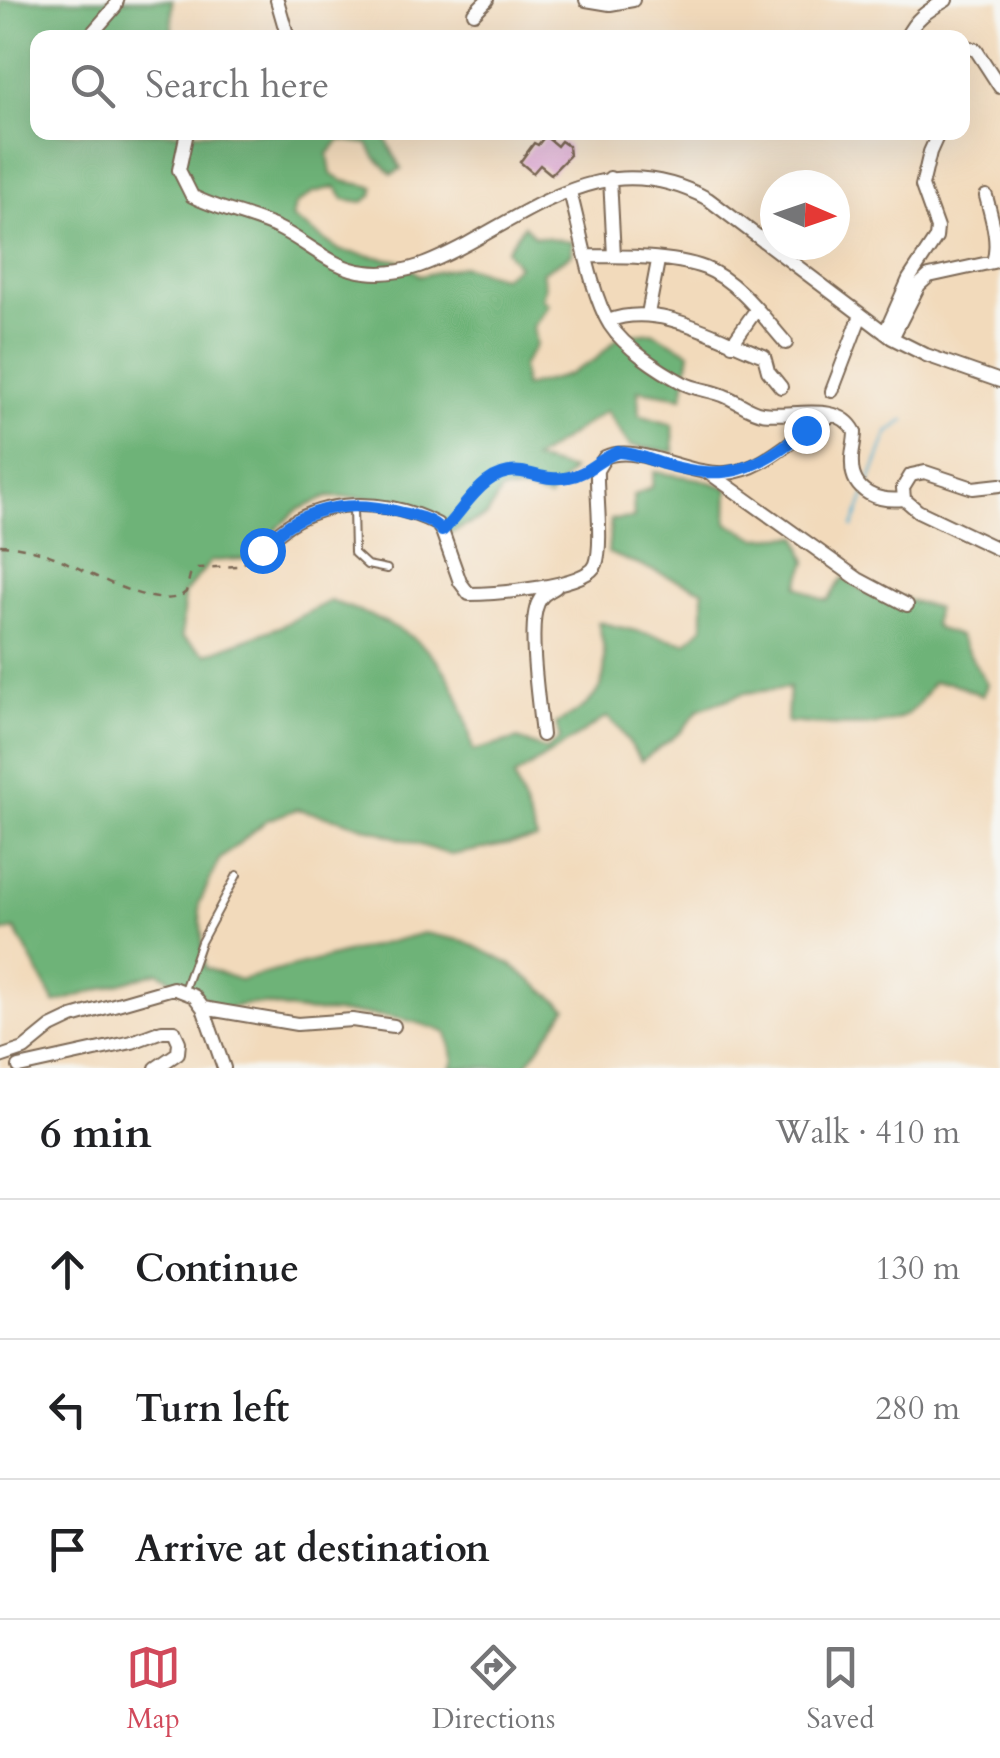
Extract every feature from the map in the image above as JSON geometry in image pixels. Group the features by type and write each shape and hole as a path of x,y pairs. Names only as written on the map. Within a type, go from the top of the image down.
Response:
{"street":[{"path":"95,30 117,0"},
{"path":"277,0 286,30"},
{"path":"474,13 488,0"},
{"path":"586,0 610,4 632,0"},
{"path":"910,30 924,13 946,0"},
{"path":"970,48 976,50 1000,86"},
{"path":"185,140 179,170 192,196 278,228 334,262 369,273 406,270 433,262 570,192 610,178 667,181 708,199 889,336 926,356 1000,381"},
{"path":"889,336 909,279 936,238 922,186 936,140"},
{"path":"610,178 614,256"},
{"path":"570,192 608,321 626,343 684,384 714,392 758,413 833,415 847,420 855,432 852,471 865,491 890,500 904,498"},
{"path":"889,336 928,276 994,262 996,242 986,196"},
{"path":"588,256 658,260 706,268 739,292 786,343"},
{"path":"648,314 658,260"},
{"path":"732,344 756,310"},
{"path":"608,321 623,315 648,314 678,322 764,356 780,387"},
{"path":"832,390 861,315"},
{"path":"262,550 274,535 306,515 331,506 382,508 432,522 442,531 460,582 469,594 564,583 586,576 596,564 592,467 605,457 624,452 709,473 744,470 833,415"},
{"path":"709,473 858,579 907,604"},
{"path":"1000,485 970,488 932,474 917,473 904,484 904,498 918,511 1000,550"},
{"path":"542,734 535,658 536,606 543,595 564,583"},
{"path":"0,1057 24,1049 51,1027 72,1017 164,989 184,990 194,996 203,1008 224,1068"},
{"path":"203,1008 298,1024 352,1020 394,1026"},
{"path":"24,1049 19,1068 174,1031 178,1053 156,1068"}],"lane":[{"path":"354,505 354,553 367,565 387,569"},
{"path":"184,990 201,942 236,875"}],"path":[{"path":"442,531 473,494 500,475 525,472 548,480 578,475 592,467"},
{"path":"0,545 54,556 141,595 173,600 186,592 192,570 238,566 252,561 262,550"}],"green space":[{"path":"0,0 172,0 172,30 30,30 30,140 340,140 328,154 331,174 343,181 374,187 372,196 363,202 344,199 336,187 314,192 295,205 292,218 341,251 401,261 420,276 462,266 502,277 518,266 506,250 524,225 534,236 572,241 572,254 542,272 542,299 549,304 533,327 536,345 522,366 524,387 565,376 595,360 620,336 652,332 690,352 683,397 638,390 639,415 673,425 674,452 630,446 606,411 533,460 572,470 549,498 523,490 501,491 487,516 448,534 442,521 429,513 366,498 328,497 297,510 245,559 211,561 184,594 182,637 207,654 279,627 330,601 388,624 428,651 456,691 473,751 518,739 546,750 560,739 556,724 586,705 601,684 605,657 598,622 686,643 703,627 703,590 608,553 611,520 634,518 633,496 652,487 654,472 728,488 727,523 757,538 798,536 807,562 797,586 821,599 828,600 843,578 874,597 891,595 936,608 934,625 959,636 987,684 983,696 952,683 933,682 918,704 896,720 849,726 787,722 789,688 745,693 699,709 681,732 641,761 607,717 514,777 537,839 451,855 297,809 267,820 219,860 199,904 205,968 240,980 424,933 464,941 510,964 567,1008 524,1068 450,1068 454,1061 447,1033 392,1017 256,1004 217,1011 206,999 158,972 55,1003 15,929 0,933"},
{"path":"340,140 386,140 401,169 392,174 368,144"}],"building":[{"path":"542,140 557,146 561,141 568,146 569,156 551,174 540,165 533,173 520,162 534,143 538,145"}],"waterway":[{"path":"867,488 888,433 905,420"},
{"path":"853,527 865,495"}],"route":[{"path":"262,550 290,524 331,506 382,508 432,522 442,531 473,494 500,475 525,472 548,480 568,478 618,452 689,470 727,473 744,470 773,456 806,430"}]}
